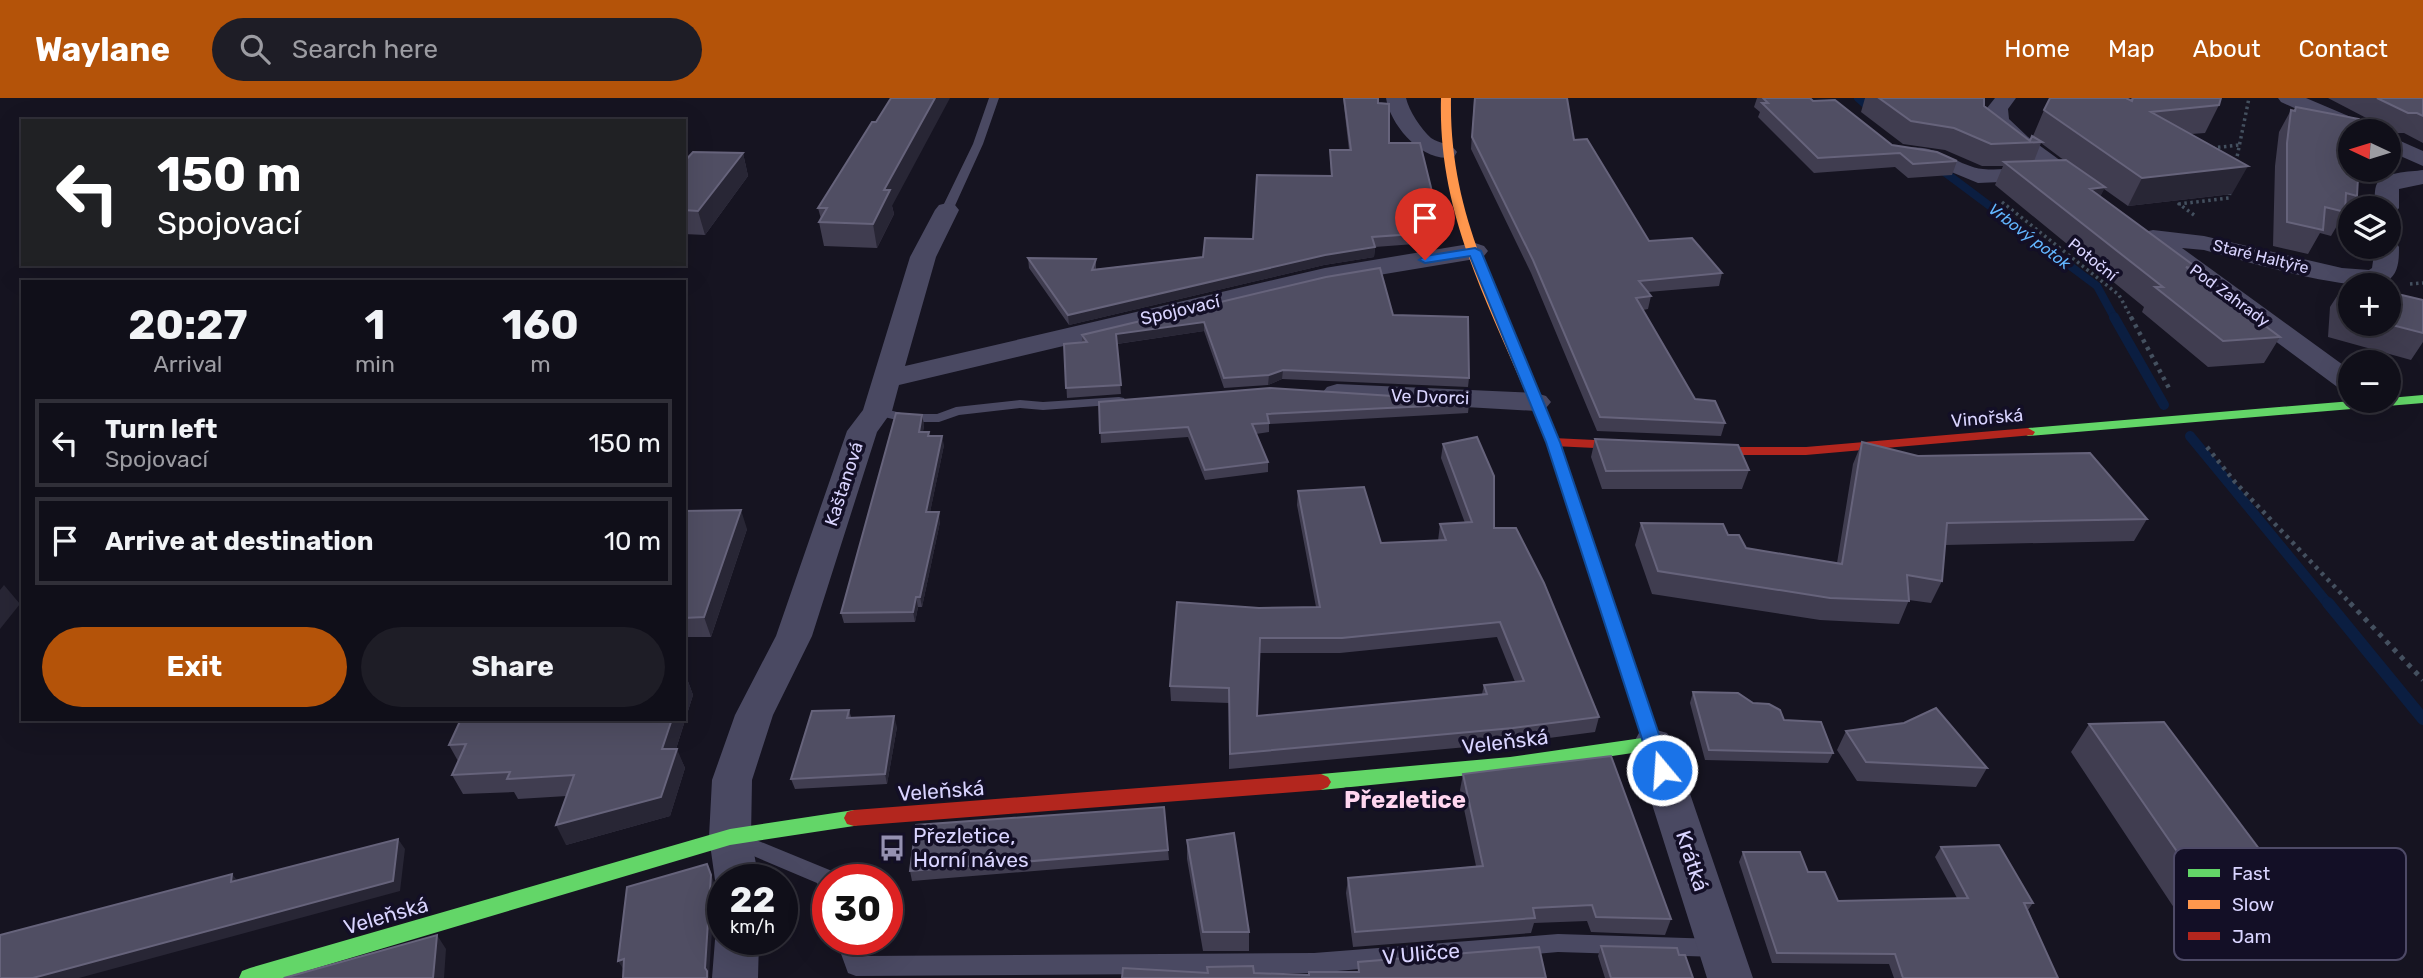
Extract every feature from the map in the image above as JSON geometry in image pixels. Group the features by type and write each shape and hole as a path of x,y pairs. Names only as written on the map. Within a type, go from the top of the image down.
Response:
{"street":[{"path":"1396,98 1398,109 1424,143 1446,152"},
{"path":"1446,98 1446,152 1452,191 1553,442 1653,744"},
{"path":"2006,98 1997,108 1998,121 2021,142 2106,205"},
{"path":"2288,98 2338,120"},
{"path":"1886,145 1895,152 1920,155 1978,176 2062,173"},
{"path":"2401,149 2423,159"},
{"path":"2387,196 2387,186 2395,181 2423,177"},
{"name":"Kaštanová","path":"734,864 730,837 732,780 754,715 794,636 862,431 882,395 923,257 947,211"},
{"name":"Pod Zahrady","path":"2129,221 2338,374"},
{"name":"Staré Haltýře","path":"2151,237 2204,243 2342,276 2362,278 2377,277 2384,273 2387,259"},
{"name":"Spojovací","path":"882,395 1325,276 1475,251"},
{"name":"Ve Dvorci","path":"1309,392 1536,402"},
{"name":"Vinořská","path":"2401,400 2423,399"},
{"name":"Vinořská","path":"1553,442 1742,451 1806,451 2338,406"},
{"name":"Veleňská","path":"250,978 730,837 846,819 1263,788 1510,764 1653,744"},
{"name":"Krátká","path":"1653,744 1725,963"},
{"path":"735,978 736,955"}],"lane":[{"name":"Kaštanová","path":"947,211 978,144 994,98"},
{"path":"882,395 905,418 939,418 956,411 1020,404 1043,406 1136,400"},
{"path":"730,837 812,872"},
{"name":"V Uličce","path":"852,955 856,966 1314,963 1558,943 1725,963"}],"path":[{"path":"2234,172 2249,98"},
{"path":"2203,149 2239,145"},
{"name":"Potoční","path":"1978,176 1991,193 2119,295 2186,420 2235,482 2423,680"},
{"path":"2204,243 2199,220 2179,204 2229,198 2231,185"}],"building":[{"path":"891,98 935,98 884,190 890,190 873,224 819,222 827,208 818,208 872,122 876,122"},
{"path":"1344,98 1378,98 1378,103 1389,104 1389,143 1420,143 1442,232 1372,237 1375,247 1325,255 1068,315 1028,258 1096,259 1092,270 1203,257 1205,238 1253,239 1257,175 1332,176 1330,150 1351,150"},
{"path":"1475,98 1567,98 1574,140 1587,139 1649,241 1692,238 1722,273 1639,281 1651,296 1636,298 1695,399 1715,401 1725,423 1600,417 1533,260 1472,137"},
{"path":"1763,98 1835,100 1892,145 1937,152 1957,161 1913,164 1900,153 1818,158 1762,103 1768,103"},
{"path":"1879,98 1984,98 1984,106 2030,141 2032,136 2042,142 1991,144 1954,128 1911,121"},
{"path":"2050,98 2126,98 2132,101 2133,98 2221,98 2219,105 2151,112 2248,166 2142,178 2044,110"},
{"path":"2377,98 2423,98 2423,116 2408,113"},
{"path":"2296,107 2359,119 2338,119 2338,182 2358,182 2357,196 2346,193 2346,196 2338,196 2338,210 2325,207 2323,230 2287,222 2287,143 2291,110 2295,111"},
{"path":"693,152 743,153 698,211 686,210 686,160"},
{"path":"2066,160 2105,187 2090,189 2200,270 2186,267 2280,337 2223,341 2155,287 2163,287 2004,162"},
{"path":"1380,268 1393,315 1468,317 1469,378 1283,370 1269,375 1224,378 1204,322 1116,334 1121,385 1066,388 1064,344 1087,342 1082,335 1326,277"},
{"path":"2401,295 2423,300 2423,333 2401,327"},
{"path":"1270,388 1469,401 1469,404 1267,414 1269,423 1252,424 1268,462 1205,470 1188,427 1100,433 1099,402"},
{"path":"896,413 922,415 919,432 929,432 928,436 942,436 926,512 939,512 920,597 916,597 913,612 841,613"},
{"path":"1477,437 1494,476 1494,528 1516,528 1544,583 1599,717 1513,728 1230,754 1229,688 1170,686 1177,602 1259,608 1320,607 1298,491 1364,487 1381,543 1446,540 1440,524 1472,522 1443,444","holes":["1500,622 1524,681 1484,685 1487,694 1257,716 1260,638 1342,638"]},
{"path":"1595,439 1738,445 1749,470 1606,471"},
{"path":"1862,442 1918,456 2090,453 2147,519 1947,523 1942,581 1907,575 1909,601 1830,598 1658,571 1641,523 1723,524 1728,535 1739,535 1746,548 1842,564"},
{"path":"741,510 704,617 686,618 686,511"},
{"path":"1693,692 1738,693 1753,703 1769,704 1780,710 1784,720 1821,722 1833,753 1709,750"},
{"path":"1936,708 1987,768 1866,762 1846,731 1904,723"},
{"path":"849,710 847,718 894,716 885,774 791,779 812,711"},
{"path":"460,721 671,721 662,749 677,749 661,797 556,825 574,775 507,779 510,772 452,775 466,744 449,745"},
{"path":"2164,722 2258,848 2175,848 2089,724"},
{"path":"1611,756 1671,919 1596,917 1592,905 1533,908 1535,918 1355,932 1348,878 1483,866 1463,774"},
{"path":"1164,807 1168,850 910,871 916,825"},
{"path":"1234,833 1249,932 1203,932 1187,840"},
{"path":"398,839 393,881 33,978 0,978 0,935 232,874 231,882"},
{"path":"1999,845 2033,903 2024,903 2058,978 1903,978 1895,954 1777,953 1743,852 1800,852 1808,872 1825,872 1838,901 1968,898 1941,847"},
{"path":"707,864 707,978 623,978 624,959 618,961 627,887"},
{"path":"437,935 433,978 284,978"},
{"path":"1601,946 1677,948 1679,955 1685,955 1693,978 1611,978"},
{"path":"1539,947 1546,978 1122,978 1123,968 1208,973 1207,967 1253,966 1254,973 1309,975 1309,972 1359,972 1358,962"}],"waterway":[{"name":"Vrbový potok","path":"1858,98 1874,112"},
{"name":"Vrbový potok","path":"1939,168 2097,286 2115,319"},
{"name":"Vrbový potok","path":"2114,317 2164,405"},
{"name":"Vrbový potok","path":"2190,436 2329,605"},
{"name":"Vrbový potok","path":"2328,603 2423,719"}],"traffic: fast":[{"path":"1321,782 1510,764 1653,744 1553,442 1531,389"},
{"path":"2028,432 2423,399"},
{"path":"250,978 730,837 854,818"}],"traffic: slow":[{"path":"1446,98 1445,136 1458,210 1485,284 1531,389"}],"traffic: jam":[{"path":"1553,442 1742,451 1806,451 2028,432"},
{"path":"854,818 1321,782"}],"place":[{"name":"Přezletice, Horní náves","path":"892,848"}],"district":[{"name":"Přezletice","path":"1405,800"}],"route":[{"path":"1425,260 1475,251 1553,442 1662,770"}]}
